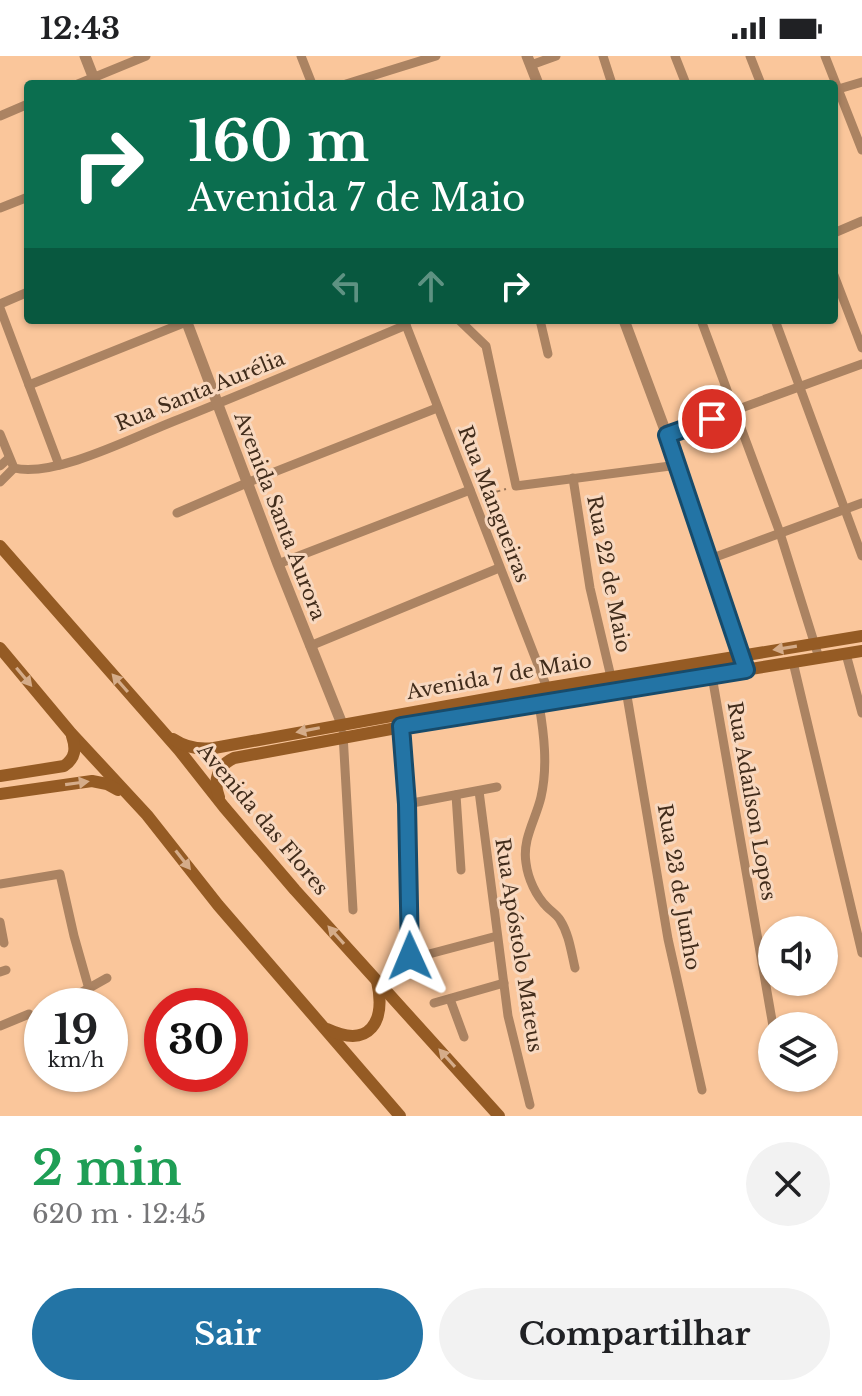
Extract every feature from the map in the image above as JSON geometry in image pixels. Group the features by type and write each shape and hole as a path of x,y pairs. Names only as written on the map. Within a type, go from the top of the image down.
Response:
{"main road":[{"name":"Avenida das Flores","path":"0,546 179,750 224,807 499,1116"},
{"name":"Avenida 7 de Maio","path":"224,807 216,784 219,772 228,760 342,730 547,688 862,636"},
{"path":"0,648 71,733 147,815 218,905 400,1116"},
{"name":"Avenida 7 de Maio","path":"152,721 180,743 203,750 342,730 401,726 862,651"},
{"path":"7,775 64,766 74,754 71,733"},
{"path":"0,794 92,781 115,788 147,815"},
{"path":"324,1028 349,1037 374,1026 380,1008 377,981"}],"street":[{"path":"85,56 94,80"},
{"path":"96,80 146,56"},
{"path":"301,56 310,80"},
{"path":"359,80 436,56"},
{"path":"536,80 529,61 556,56"},
{"path":"603,56 611,80"},
{"path":"675,56 684,80"},
{"path":"750,56 759,80"},
{"path":"825,56 833,80"},
{"path":"838,90 862,82"},
{"path":"838,92 862,150"},
{"path":"0,116 24,106"},
{"path":"0,208 24,199"},
{"path":"838,231 862,221"},
{"path":"838,285 862,348"},
{"path":"24,294 0,306 59,465"},
{"path":"29,385 181,324"},
{"name":"Avenida Santa Aurora","path":"189,324 342,730"},
{"name":"Rua Santa Aurélia","path":"14,468 28,470 59,465 92,454 218,404 400,324"},
{"name":"Rua Mangueiras","path":"406,324 553,701"},
{"path":"463,324 486,346 516,486 678,465"},
{"path":"541,324 548,354"},
{"path":"625,324 678,465 746,670"},
{"path":"702,324 780,533 819,658"},
{"path":"776,324 862,556"},
{"path":"667,435 862,364"},
{"path":"177,513 437,408"},
{"path":"0,434 14,468 0,482"},
{"path":"0,466 9,458"},
{"name":"Rua 22 de Maio","path":"573,478 590,588 611,677"},
{"path":"278,564 471,494"},
{"path":"710,559 862,503"},
{"path":"310,646 499,568"},
{"path":"846,654 862,713"},
{"path":"793,662 862,953"},
{"name":"Rua Adaílson Lopes","path":"712,676 771,1012"},
{"name":"Rua 23 de Junho","path":"626,690 668,939 702,1090"},
{"path":"539,704 545,761 541,797 525,842 525,862 539,898 559,917 568,935 575,968"},
{"path":"401,726 407,804 410,956 414,958 497,936"},
{"path":"342,730 353,910"},
{"path":"0,765 7,775"},
{"path":"407,804 497,787"},
{"name":"Rua Apóstolo Mateus","path":"479,791 508,1016 530,1105"},
{"path":"456,795 461,870"},
{"path":"0,884 60,874 89,988"},
{"path":"0,922 4,943"},
{"path":"91,988 107,978"},
{"path":"434,1003 504,983"},
{"path":"450,999 464,1037"},
{"path":"0,1026 24,1016"}],"path":[{"path":"471,494 516,486"}],"route":[{"path":"410,956 407,804 401,726 746,670 667,435 712,419"}]}
